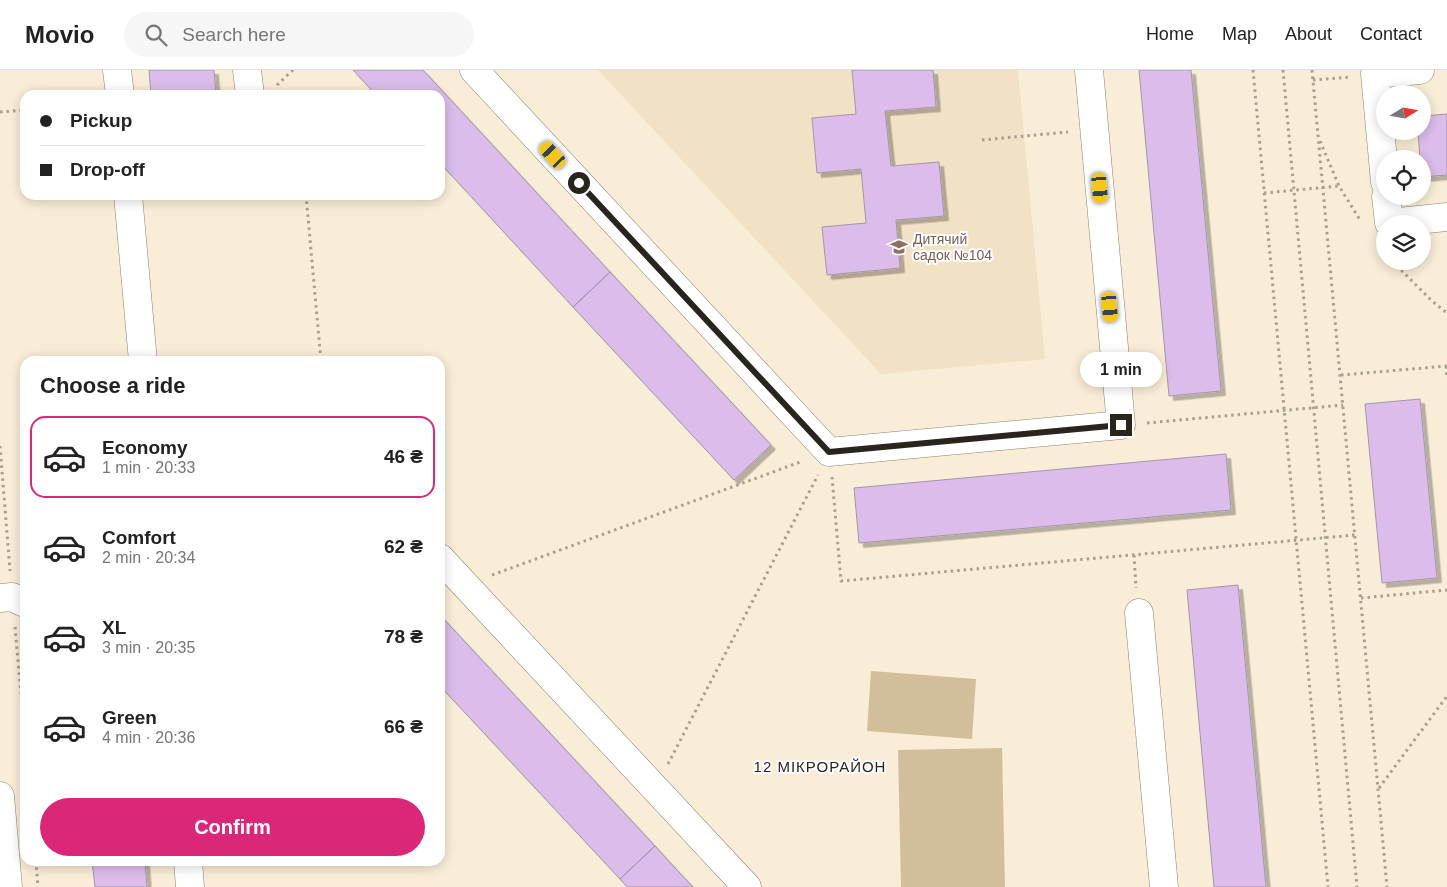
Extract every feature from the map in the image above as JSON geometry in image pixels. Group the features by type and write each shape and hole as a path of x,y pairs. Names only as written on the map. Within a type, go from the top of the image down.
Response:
{"street":[{"path":"117,70 119,90"},
{"path":"247,70 260,90"},
{"path":"474,70 829,452 1121,425 1089,70"},
{"path":"1382,150 1375,74 1420,70"},
{"path":"128,200 143,356"},
{"path":"1387,205 1389,222 1447,217"},
{"path":"445,563 747,887"},
{"path":"0,598 12,597 20,601"},
{"path":"1139,613 1164,887"},
{"path":"0,796 8,887"},
{"path":"188,866 190,887"}],"path":[{"path":"264,90 292,70"},
{"path":"1253,70 1328,887"},
{"path":"1283,70 1357,887"},
{"path":"1312,70 1387,887"},
{"path":"1313,80 1375,74"},
{"path":"0,112 20,110"},
{"path":"982,140 1094,129"},
{"path":"1319,138 1339,186 1364,225"},
{"path":"1264,193 1339,186"},
{"path":"306,200 321,356"},
{"path":"1401,270 1447,313"},
{"path":"1340,375 1446,366 1447,379"},
{"path":"1121,425 1343,405"},
{"path":"829,452 841,581 1355,534"},
{"path":"465,584 829,452"},
{"path":"655,789 829,452"},
{"path":"1134,555 1139,613"},
{"path":"1361,598 1447,590"},
{"path":"1378,789 1447,696"},
{"path":"36,866 38,887"}],"shaded area":[{"name":"Дитячий садок №104","path":"598,70 1018,70 1045,359 881,374"},
{"path":"871,671 976,679 972,739 867,731"},
{"path":"1002,748 1005,887 901,887 898,750"}],"building":[{"path":"149,70 214,70 216,90 151,90"},
{"path":"353,70 423,70 442,90 371,90"},
{"path":"852,70 933,70 936,107 885,111 891,166 939,162 944,216 896,220 900,268 827,275 822,227 866,223 861,169 817,173 812,118 856,114"},
{"path":"1139,70 1191,70 1221,391 1169,396"},
{"path":"445,94 610,272 573,307 445,168"},
{"path":"1447,114 1447,175 1431,176 1431,150 1419,150 1419,140 1431,140 1431,115"},
{"path":"610,272 771,445 734,480 573,307"},
{"path":"1420,399 1437,578 1382,583 1365,404"},
{"path":"1226,454 1231,510 859,543 854,488"},
{"path":"1238,585 1266,887 1214,887 1187,590"},
{"path":"445,620 655,846 620,879 445,691"},
{"path":"655,846 693,887 627,887 620,879"},
{"path":"93,866 145,866 147,887 95,887"}],"place":[{"name":"Дитячий садок №104","path":"899,247"}],"district":[{"name":"12 МІКРОРАЙОН","path":"820,767"}],"route":[{"path":"579,183 829,452 1121,425"}]}
